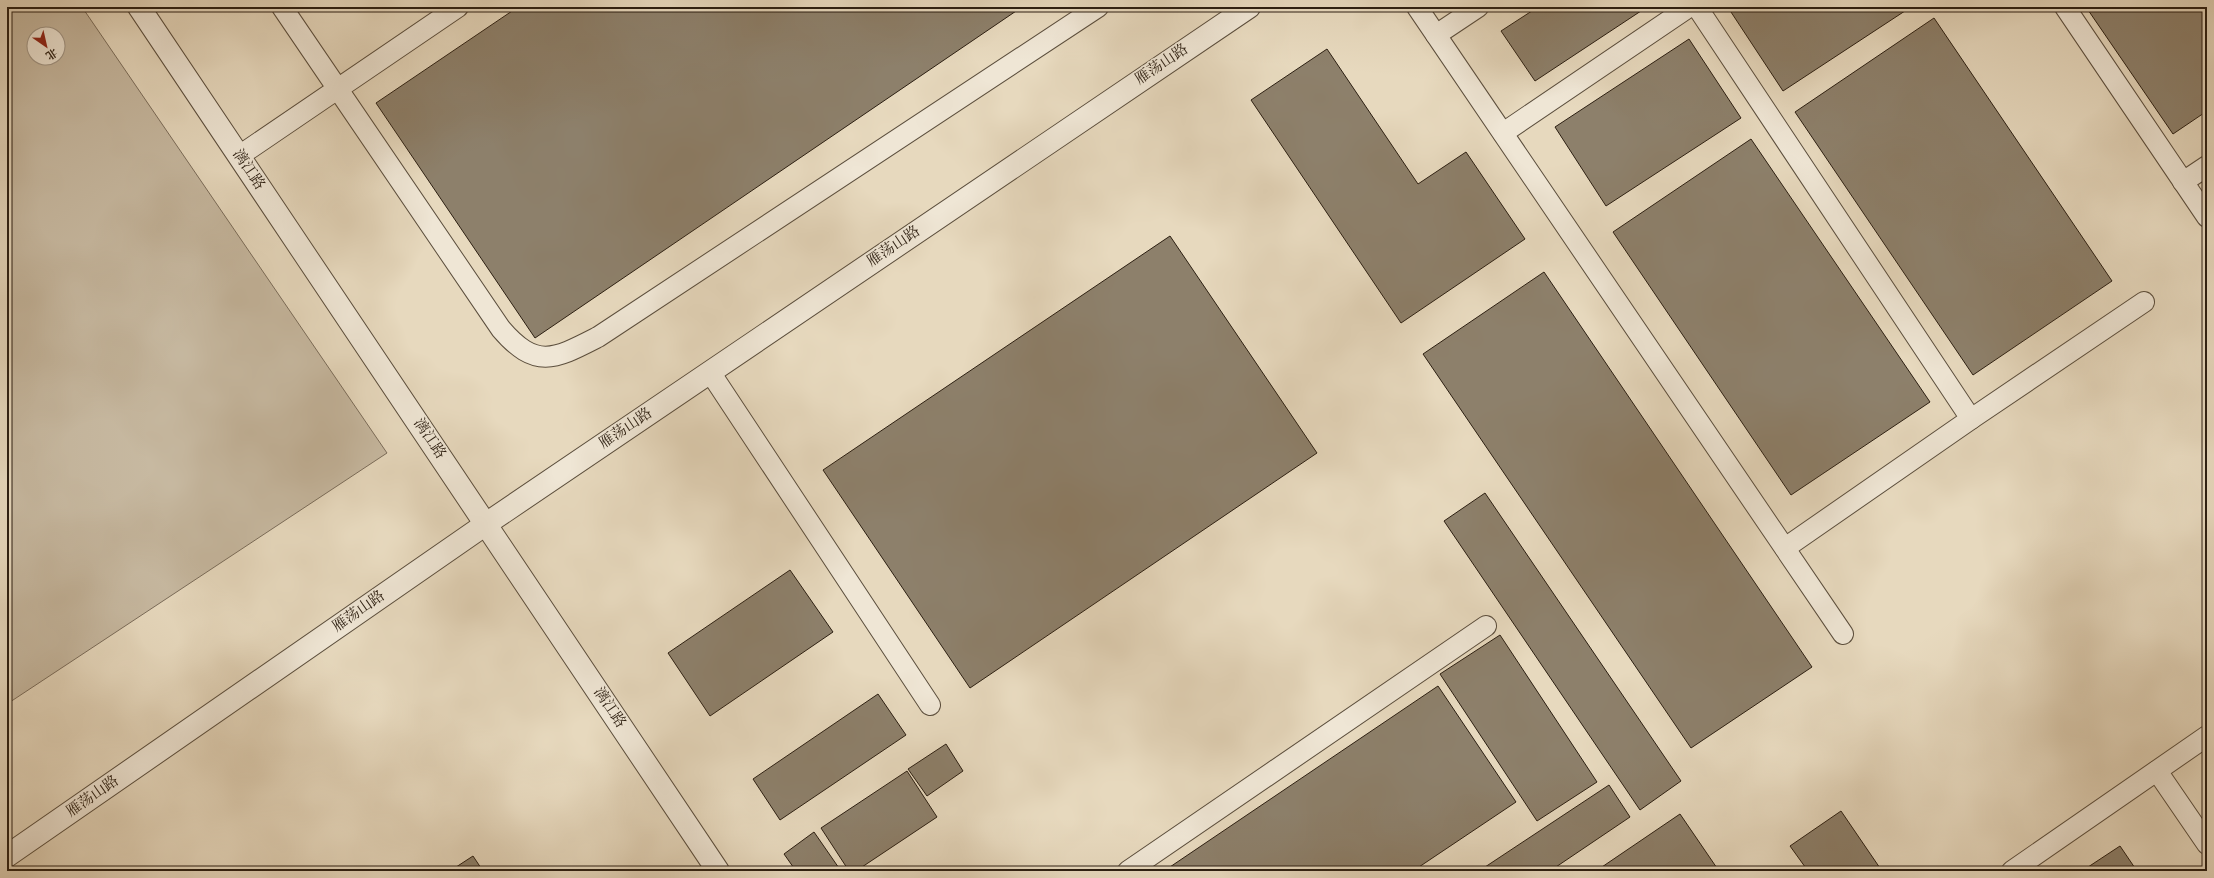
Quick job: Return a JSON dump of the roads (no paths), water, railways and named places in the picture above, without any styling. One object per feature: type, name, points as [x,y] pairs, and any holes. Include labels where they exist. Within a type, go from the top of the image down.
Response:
[{"type":"street","name":"漓江路","points":[[139,7],[718,871]]},
{"type":"street","name":"雁荡山路","points":[[7,856],[486,524],[1249,7]]},
{"type":"lane","points":[[282,7],[501,329],[515,346],[533,355],[554,357],[598,337],[1098,7]]},
{"type":"lane","points":[[239,156],[458,7]]},
{"type":"lane","points":[[1417,7],[1843,634]]},
{"type":"lane","points":[[1436,34],[1478,7]]},
{"type":"lane","points":[[1503,133],[1689,7]]},
{"type":"lane","points":[[1697,7],[1971,419]]},
{"type":"lane","points":[[2065,7],[2207,217]]},
{"type":"lane","points":[[2183,182],[2207,166]]},
{"type":"lane","points":[[1785,548],[1971,419],[2144,302]]},
{"type":"lane","points":[[710,372],[930,705]]},
{"type":"lane","points":[[1128,871],[1486,626]]},
{"type":"lane","points":[[2012,871],[2207,736]]},
{"type":"lane","points":[[2157,771],[2207,844]]}]
